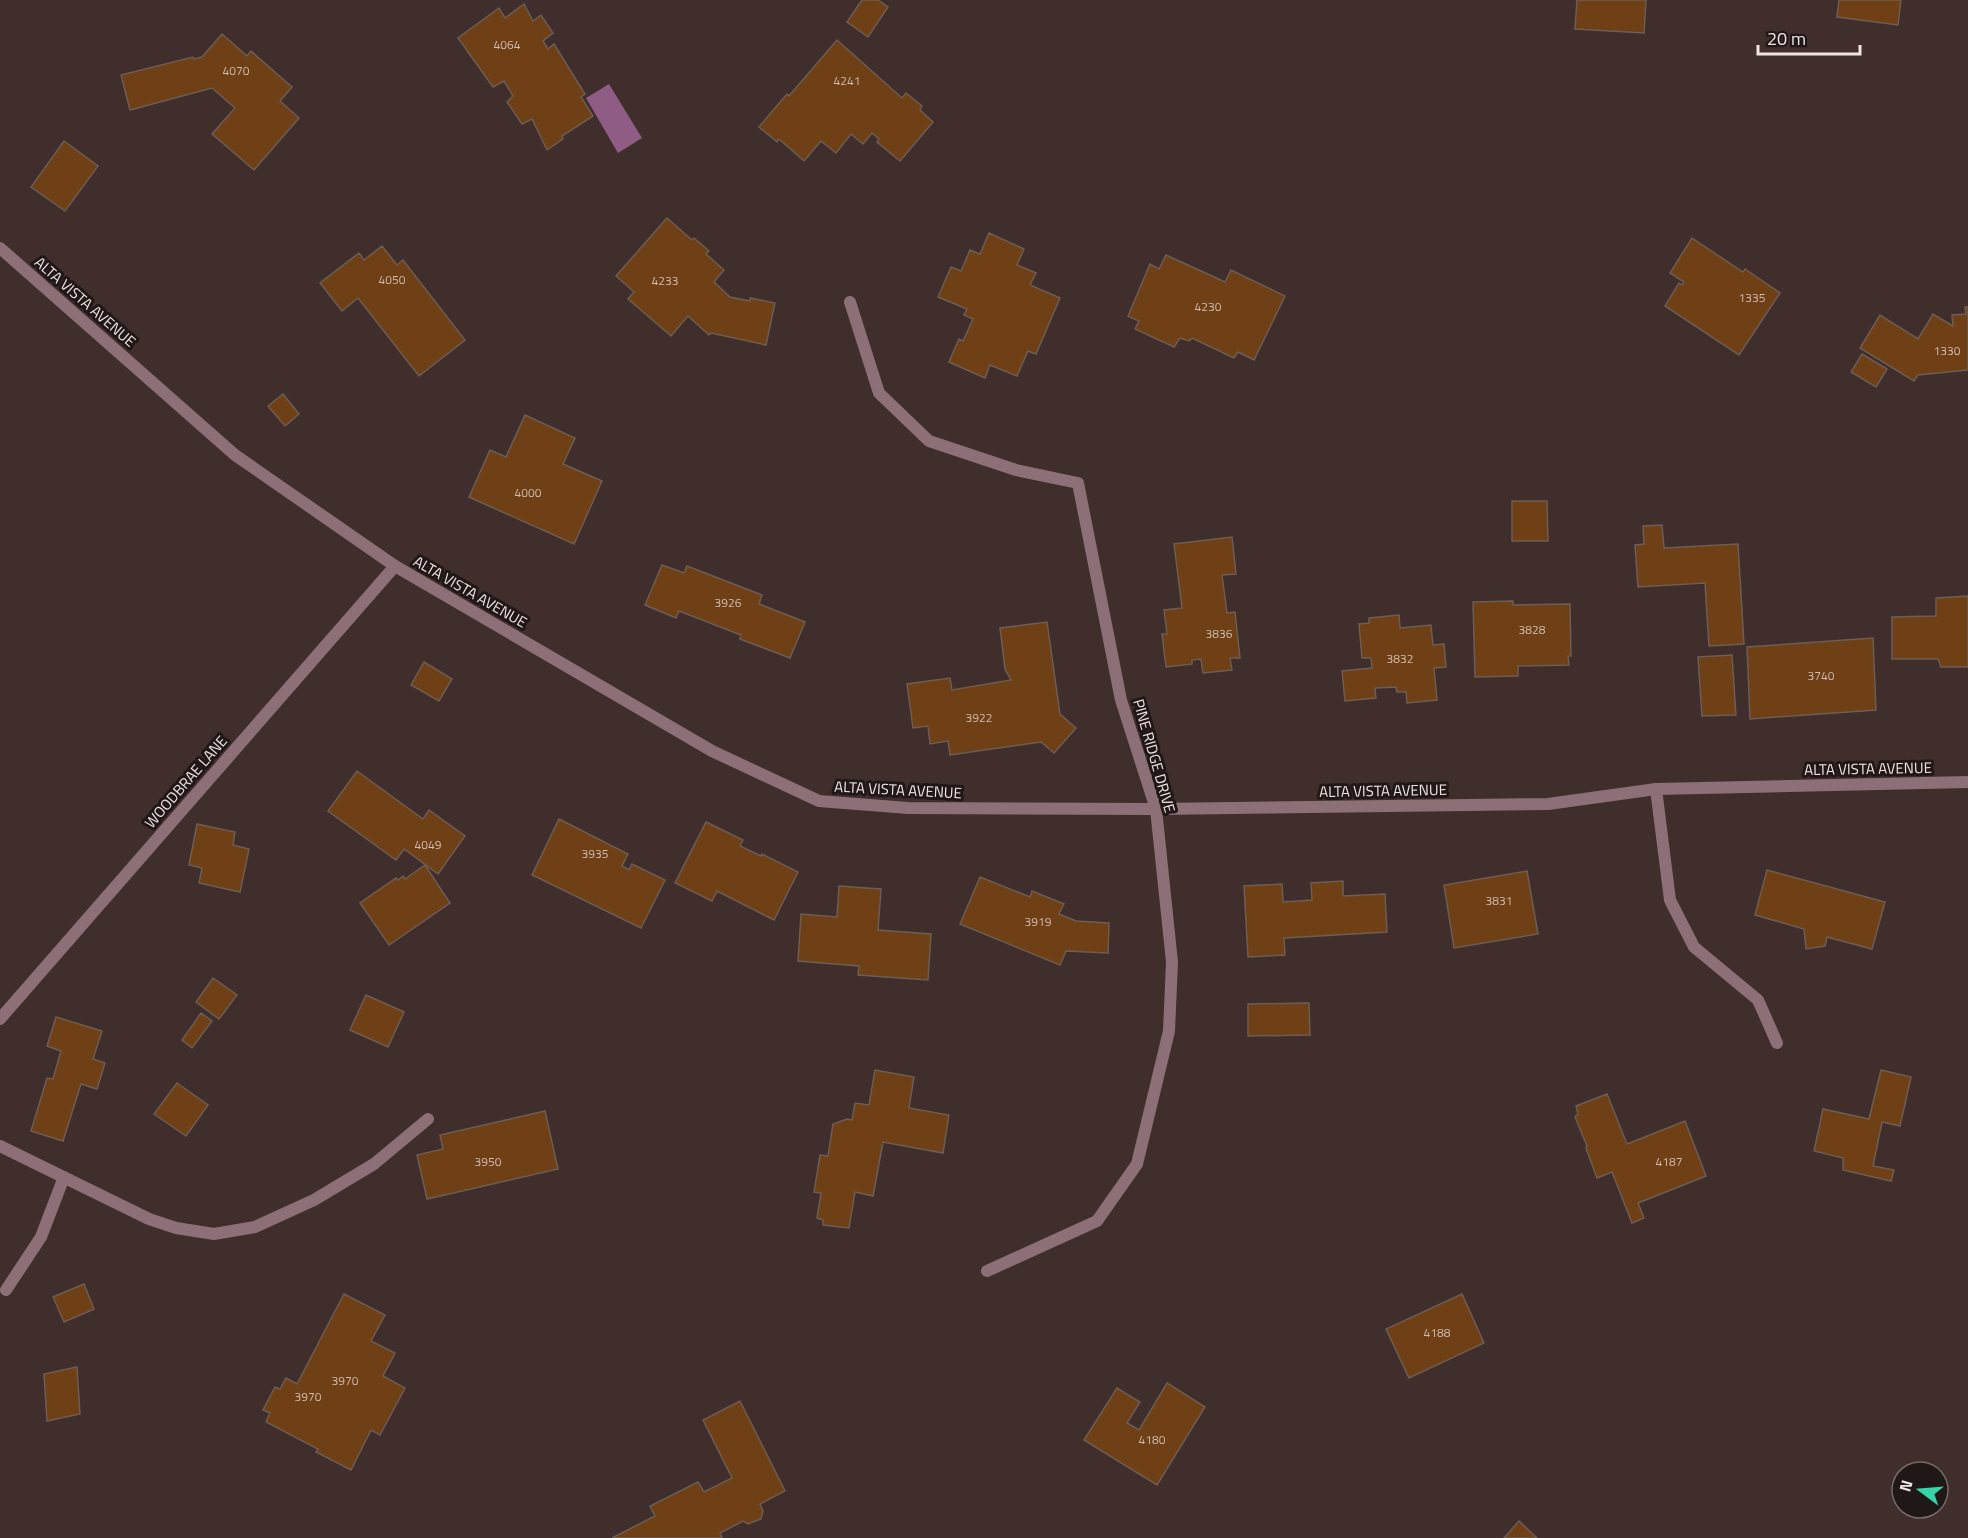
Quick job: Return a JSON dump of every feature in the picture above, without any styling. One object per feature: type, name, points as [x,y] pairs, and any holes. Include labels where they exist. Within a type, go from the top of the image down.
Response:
[{"type":"street","name":"ALTA VISTA AVENUE","points":[[0,248],[235,454],[395,566],[712,751],[819,801],[908,808],[1156,809],[1548,804],[1656,789],[1968,782]]},
{"type":"street","name":"PINE RIDGE DRIVE","points":[[850,302],[879,393],[929,441],[1016,470],[1078,483],[1121,700],[1156,809],[1172,963],[1169,1031],[1137,1164],[1097,1221],[987,1271]]},
{"type":"street","name":"WOODBRAE LANE","points":[[0,1018],[395,566]]},
{"type":"street","points":[[1656,789],[1670,900],[1694,947],[1758,1000],[1776,1043]]},
{"type":"street","points":[[0,1146],[149,1219],[176,1228],[214,1233],[255,1227],[314,1200],[374,1164],[428,1119]]},
{"type":"street","points":[[6,1290],[41,1237],[64,1177]]},
{"type":"shaded area","points":[[609,84],[642,138],[618,153],[586,98]]},
{"type":"building","points":[[862,0],[878,0],[888,7],[868,37],[847,22]]},
{"type":"building","points":[[1577,0],[1646,0],[1644,33],[1575,29]]},
{"type":"building","points":[[1839,0],[1901,0],[1898,25],[1837,17]]},
{"type":"building","points":[[524,4],[533,21],[541,15],[553,33],[543,41],[548,49],[554,44],[585,94],[581,97],[593,116],[562,136],[563,139],[547,150],[532,119],[522,124],[507,102],[513,96],[504,81],[493,87],[458,38],[499,8],[505,18]]},
{"type":"building","points":[[222,34],[247,56],[251,51],[292,87],[280,101],[299,118],[254,170],[212,134],[235,108],[212,88],[130,110],[121,75],[193,57],[194,59],[202,57]]},
{"type":"building","points":[[837,40],[902,98],[906,93],[922,106],[920,110],[933,122],[900,161],[877,142],[879,139],[872,133],[863,144],[851,134],[836,153],[821,141],[804,161],[779,139],[777,142],[759,127]]},
{"type":"building","points":[[64,141],[98,166],[65,211],[31,187]]},
{"type":"building","points":[[667,218],[692,240],[694,238],[709,251],[706,254],[724,270],[714,282],[730,297],[775,303],[766,345],[711,333],[709,335],[688,316],[671,336],[628,299],[634,292],[616,276]]},
{"type":"building","points":[[989,233],[1024,249],[1017,265],[1036,273],[1030,285],[1060,298],[1036,354],[1028,351],[1017,376],[990,365],[985,378],[949,362],[959,339],[963,341],[973,319],[964,315],[967,309],[938,297],[951,267],[961,271],[970,250],[980,254]]},
{"type":"building","points":[[1692,238],[1743,272],[1745,269],[1780,293],[1739,355],[1665,306],[1679,283],[1682,285],[1684,282],[1670,273]]},
{"type":"building","points":[[382,246],[397,265],[403,260],[465,340],[419,376],[358,298],[342,311],[320,283],[359,253],[364,260]]},
{"type":"building","points":[[1166,255],[1225,282],[1231,270],[1285,296],[1254,360],[1238,352],[1234,358],[1192,338],[1189,341],[1180,338],[1174,347],[1135,329],[1139,321],[1128,316],[1150,264],[1159,269]]},
{"type":"building","points":[[1965,307],[1968,307],[1968,370],[1918,375],[1914,381],[1860,348],[1880,315],[1918,339],[1933,314],[1953,326],[1952,315],[1966,314]]},
{"type":"building","points":[[1862,354],[1887,369],[1876,387],[1851,372]]},
{"type":"building","points":[[283,394],[299,414],[285,426],[268,406]]},
{"type":"building","points":[[525,415],[575,438],[563,464],[602,481],[574,544],[469,497],[490,450],[506,457]]},
{"type":"building","points":[[1512,501],[1547,501],[1548,541],[1512,541]]},
{"type":"building","points":[[1662,525],[1664,548],[1738,544],[1744,644],[1709,646],[1705,583],[1638,587],[1635,545],[1644,544],[1643,526]]},
{"type":"building","points":[[1232,537],[1236,574],[1222,575],[1227,613],[1235,612],[1240,658],[1230,658],[1232,670],[1203,673],[1201,659],[1192,660],[1192,664],[1166,667],[1162,634],[1167,634],[1164,610],[1182,608],[1174,544]]},
{"type":"building","points":[[662,565],[684,573],[687,566],[762,595],[759,604],[805,622],[790,658],[740,639],[741,635],[679,611],[676,618],[645,605]]},
{"type":"building","points":[[1968,596],[1968,667],[1941,667],[1938,659],[1892,659],[1892,617],[1936,616],[1936,598]]},
{"type":"building","points":[[1513,601],[1513,605],[1570,604],[1571,656],[1568,656],[1569,665],[1518,666],[1518,676],[1475,677],[1473,602]]},
{"type":"building","points":[[1399,615],[1400,628],[1431,625],[1433,645],[1444,644],[1446,667],[1434,668],[1437,700],[1407,703],[1406,692],[1397,692],[1396,687],[1375,688],[1376,698],[1345,701],[1342,671],[1372,668],[1371,658],[1362,658],[1359,624],[1369,623],[1369,618]]},
{"type":"building","points":[[1047,622],[1060,714],[1076,728],[1054,753],[1041,742],[950,755],[948,741],[930,744],[928,726],[913,728],[907,684],[950,678],[952,690],[1011,680],[1005,669],[1000,628]]},
{"type":"building","points":[[1873,638],[1876,710],[1750,719],[1747,647]]},
{"type":"building","points":[[1732,655],[1736,715],[1702,716],[1698,657]]},
{"type":"building","points":[[424,662],[452,679],[439,701],[411,685]]},
{"type":"building","points":[[357,771],[423,819],[429,810],[465,836],[438,874],[404,849],[396,860],[328,811]]},
{"type":"building","points":[[559,819],[628,854],[622,866],[629,870],[632,864],[665,880],[641,928],[532,875]]},
{"type":"building","points":[[706,822],[743,840],[740,846],[798,872],[774,920],[717,891],[712,901],[675,883]]},
{"type":"building","points":[[197,824],[235,832],[233,845],[249,849],[240,892],[199,883],[202,868],[189,865]]},
{"type":"building","points":[[425,865],[450,903],[389,945],[360,903],[396,878],[398,880],[403,876],[405,879]]},
{"type":"building","points":[[1767,870],[1885,902],[1872,949],[1827,937],[1825,946],[1806,949],[1804,929],[1755,915]]},
{"type":"building","points":[[1527,871],[1538,934],[1454,948],[1444,885]]},
{"type":"building","points":[[980,877],[1030,897],[1032,891],[1064,904],[1059,914],[1076,921],[1109,923],[1108,953],[1066,951],[1060,965],[960,924]]},
{"type":"building","points":[[1343,881],[1343,896],[1385,894],[1387,932],[1284,938],[1285,955],[1248,957],[1244,886],[1282,884],[1283,902],[1312,900],[1311,883]]},
{"type":"building","points":[[839,886],[881,889],[878,930],[931,934],[928,980],[858,975],[859,966],[798,961],[801,914],[837,917]]},
{"type":"building","points":[[213,978],[237,995],[219,1019],[196,1002]]},
{"type":"building","points":[[366,995],[404,1012],[388,1047],[350,1030]]},
{"type":"building","points":[[1309,1003],[1310,1035],[1248,1036],[1248,1004]]},
{"type":"building","points":[[201,1013],[212,1021],[192,1048],[182,1040]]},
{"type":"building","points":[[56,1017],[102,1031],[93,1059],[105,1063],[97,1089],[81,1084],[63,1141],[31,1131],[47,1078],[53,1079],[61,1051],[47,1046]]},
{"type":"building","points":[[875,1070],[914,1077],[909,1108],[949,1115],[943,1153],[883,1142],[873,1196],[855,1192],[849,1228],[823,1225],[823,1220],[817,1218],[821,1193],[814,1192],[820,1155],[828,1156],[833,1124],[847,1119],[852,1120],[855,1103],[869,1105]]},
{"type":"building","points":[[1881,1070],[1911,1077],[1900,1126],[1882,1122],[1873,1166],[1894,1170],[1891,1181],[1843,1170],[1843,1158],[1814,1151],[1823,1109],[1869,1119]]},
{"type":"building","points":[[177,1083],[208,1105],[186,1136],[154,1114]]},
{"type":"building","points":[[1607,1094],[1627,1144],[1685,1121],[1706,1176],[1638,1203],[1644,1218],[1632,1223],[1612,1172],[1597,1178],[1575,1117],[1578,1114],[1576,1106]]},
{"type":"building","points":[[545,1111],[558,1169],[427,1199],[417,1155],[443,1149],[440,1135]]},
{"type":"building","points":[[84,1284],[94,1309],[64,1322],[53,1297]]},
{"type":"building","points":[[344,1294],[385,1315],[371,1341],[395,1353],[383,1376],[405,1388],[380,1435],[371,1430],[351,1470],[316,1452],[318,1449],[266,1422],[270,1413],[263,1410],[275,1387],[280,1389],[286,1378],[297,1384]]},
{"type":"building","points":[[1462,1294],[1484,1343],[1409,1378],[1386,1329]]},
{"type":"building","points":[[77,1367],[80,1414],[47,1421],[44,1374]]},
{"type":"building","points":[[1167,1383],[1205,1407],[1157,1485],[1084,1440],[1117,1388],[1140,1402],[1127,1423],[1139,1430]]},
{"type":"building","points":[[740,1401],[785,1491],[760,1504],[763,1511],[761,1519],[748,1524],[743,1521],[720,1533],[722,1538],[612,1538],[655,1516],[650,1506],[698,1482],[704,1492],[732,1478],[703,1420]]},
{"type":"building","points":[[1519,1521],[1537,1538],[1504,1538]]}]
